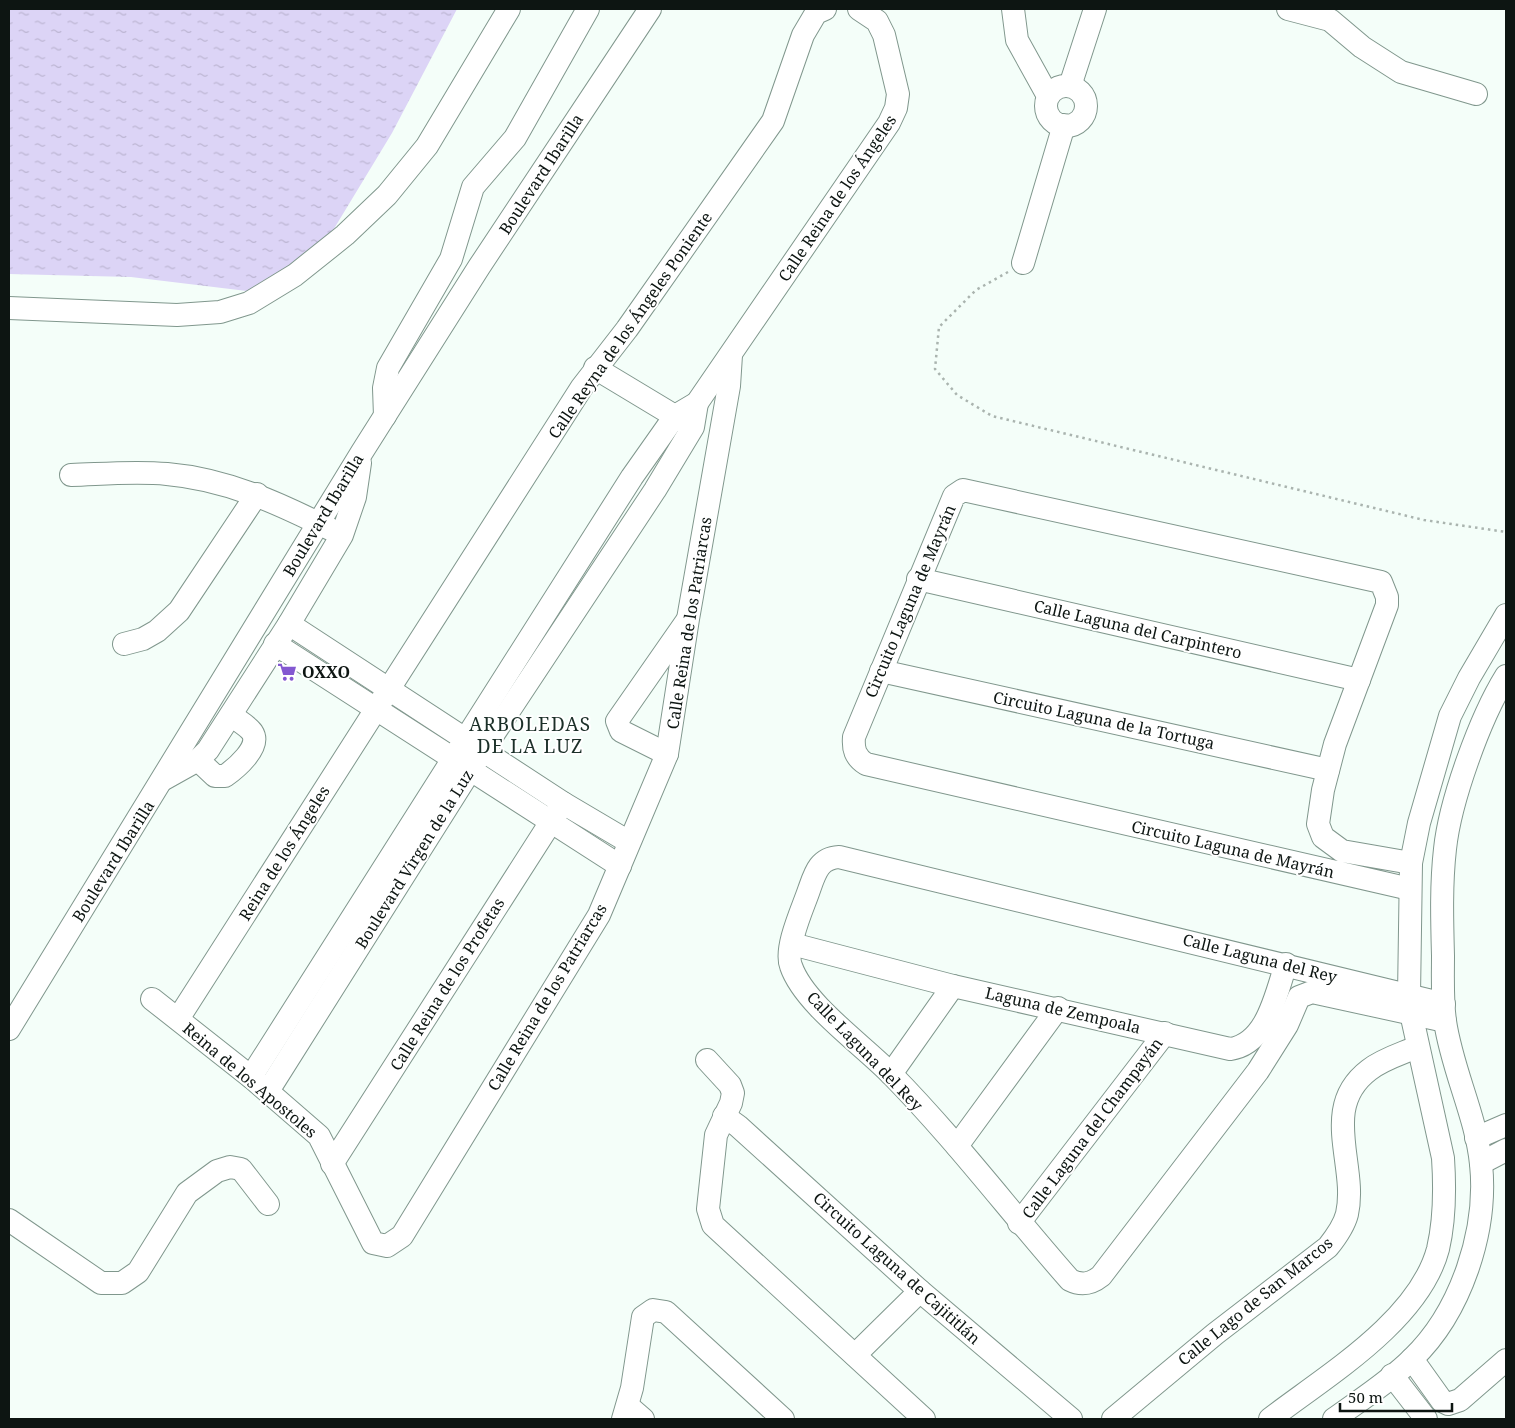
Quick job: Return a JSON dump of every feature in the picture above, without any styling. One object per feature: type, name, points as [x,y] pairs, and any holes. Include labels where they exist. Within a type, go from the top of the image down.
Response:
[{"type":"street","points":[[9,308],[177,315],[220,312],[249,303],[295,275],[345,234],[387,195],[427,146],[509,9]]},
{"type":"street","points":[[384,416],[384,388],[388,368],[451,259],[472,186],[515,138],[588,9]]},
{"type":"street","name":"Boulevard Ibarilla","points":[[9,1029],[384,416],[479,267],[650,9]]},
{"type":"street","name":"Calle Reyna de los Ángeles Poniente","points":[[388,687],[595,368],[627,329],[773,121],[803,36],[816,13],[825,9]]},
{"type":"street","name":"Calle Reina de los Ángeles","points":[[684,422],[889,123],[896,108],[898,94],[884,35],[877,21],[859,9]]},
{"type":"street","points":[[1013,9],[1017,40],[1048,96],[1046,108],[1048,115],[1057,124],[1064,125],[1077,122],[1085,111],[1084,98],[1080,92],[1070,86],[1057,88],[1048,96]]},
{"type":"street","points":[[1070,86],[1095,9]]},
{"type":"street","points":[[1288,9],[1330,20],[1362,47],[1401,72],[1476,94]]},
{"type":"street","points":[[1023,263],[1064,125]]},
{"type":"street","points":[[595,368],[684,422],[721,428],[729,386],[731,355]]},
{"type":"street","name":"Boulevard Virgen de la Luz","points":[[268,1091],[475,744],[649,498],[684,422]]},
{"type":"street","name":"Calle Reina de los Patriarcas","points":[[381,1246],[392,1244],[402,1236],[598,915],[667,754],[721,428]]},
{"type":"street","points":[[163,779],[198,760],[216,739],[289,624],[342,535],[355,497],[362,452]]},
{"type":"street","points":[[71,475],[139,472],[169,474],[228,485],[257,494],[342,535]]},
{"type":"street","name":"Circuito Laguna de Mayrán","points":[[1410,889],[866,764],[855,751],[854,737],[954,496],[963,490],[1372,578],[1381,582],[1387,597],[1387,605],[1344,716],[1328,770],[1318,821],[1323,837],[1342,851],[1411,863]]},
{"type":"street","points":[[124,644],[143,639],[157,631],[179,611],[257,494]]},
{"type":"street","name":"Calle Laguna del Carpintero","points":[[918,579],[1359,680]]},
{"type":"street","points":[[1270,1419],[1371,1341],[1397,1318],[1420,1286],[1437,1251],[1442,1227],[1443,1158],[1417,1048],[1410,1004],[1411,863],[1427,793],[1450,716],[1469,678],[1506,615]]},
{"type":"street","points":[[667,754],[621,731],[617,722],[688,619]]},
{"type":"street","points":[[289,624],[475,744],[620,866]]},
{"type":"street","points":[[275,644],[463,764],[557,812],[629,842]]},
{"type":"street","name":"Circuito Laguna de la Tortuga","points":[[881,671],[1328,770]]},
{"type":"street","points":[[1334,1419],[1412,1359],[1446,1312],[1470,1259],[1480,1213],[1481,1163],[1444,1012],[1442,892],[1445,848],[1456,800],[1480,728],[1506,676]]},
{"type":"street","name":"Reina de los Ángeles","points":[[178,1019],[388,687]]},
{"type":"street","points":[[198,760],[215,776],[225,776],[250,752],[254,741],[253,733],[231,715]]},
{"type":"street","name":"Boulevard Virgen de la Luz","points":[[251,1077],[463,764]]},
{"type":"street","points":[[1427,793],[1456,800]]},
{"type":"street","name":"Calle Reina de los Profetas","points":[[332,1164],[557,812]]},
{"type":"street","name":"Calle Laguna del Rey","points":[[1410,1004],[1312,992],[1299,997],[1286,1025],[1258,1071],[1101,1276],[1094,1282],[1077,1283],[1070,1280],[1019,1223],[957,1146],[892,1074],[814,1001],[790,965],[792,944],[816,869],[825,860],[839,857],[1286,964],[1410,1004],[1444,1012]]},
{"type":"street","name":"Laguna de Zempoala","points":[[792,944],[953,986],[1165,1032],[1230,1049],[1246,1044],[1260,1030],[1275,999],[1286,964]]},
{"type":"street","points":[[892,1074],[953,986]]},
{"type":"street","name":"Reina de los Apostoles","points":[[152,999],[251,1077],[319,1136],[373,1243],[381,1246]]},
{"type":"street","points":[[957,1146],[1058,1008]]},
{"type":"street","name":"Calle Laguna del Champayán","points":[[1019,1223],[1165,1032]]},
{"type":"street","name":"Calle Lago de San Marcos","points":[[1113,1419],[1215,1334],[1328,1247],[1340,1231],[1346,1215],[1349,1196],[1342,1118],[1350,1092],[1359,1078],[1370,1069],[1390,1058],[1417,1048]]},
{"type":"street","points":[[707,1060],[730,1085],[734,1093],[731,1104],[716,1135],[708,1210],[713,1225],[924,1419]]},
{"type":"street","name":"Circuito Laguna de Cajititlán","points":[[724,1116],[738,1126],[920,1291],[1071,1419]]},
{"type":"street","points":[[1476,1138],[1506,1125]]},
{"type":"street","points":[[1481,1163],[1506,1150]]},
{"type":"street","points":[[9,1220],[101,1283],[122,1283],[138,1272],[187,1193],[217,1171],[230,1167],[241,1169],[268,1204]]},
{"type":"street","points":[[855,1355],[920,1291]]},
{"type":"street","points":[[631,1415],[643,1317],[647,1312],[660,1310],[666,1312],[783,1419]]},
{"type":"street","points":[[1412,1359],[1442,1401],[1454,1404],[1504,1367]]},
{"type":"street","points":[[1392,1375],[1426,1419]]},
{"type":"path","points":[[1023,263],[976,290],[939,327],[935,369],[956,395],[992,416],[1424,520],[1506,532]]},
{"type":"water","points":[[9,9],[457,9],[392,133],[332,232],[255,292],[131,277],[9,274]]},
{"type":"place","name":"OXXO","points":[[287,672]]},
{"type":"district","name":"ARBOLEDAS DE LA LUZ","points":[[530,735]]}]
